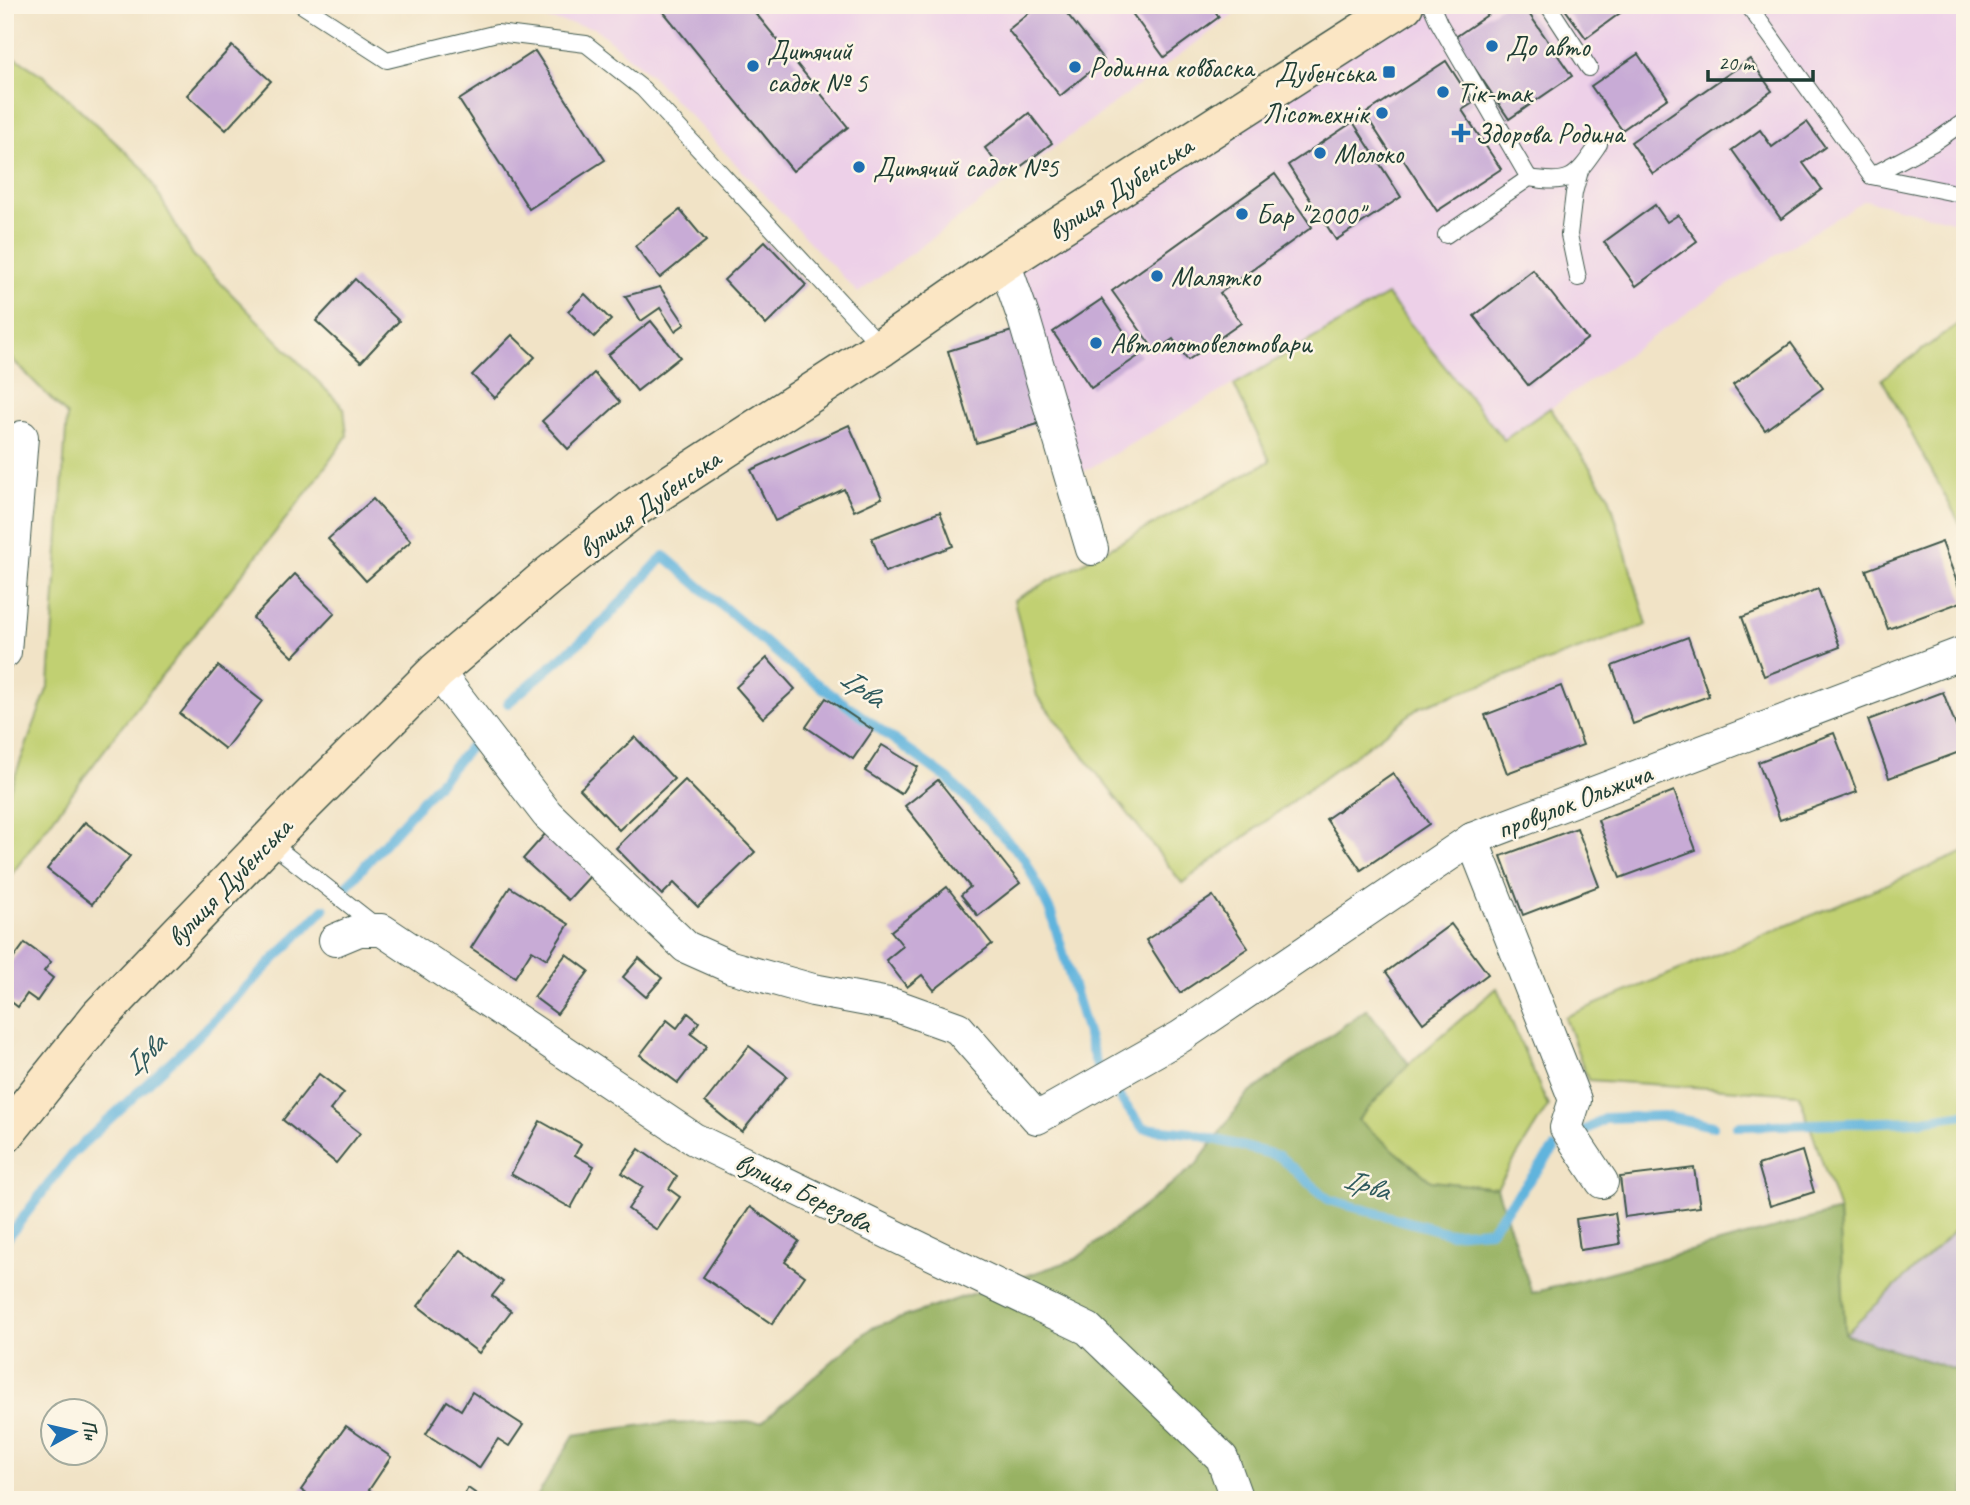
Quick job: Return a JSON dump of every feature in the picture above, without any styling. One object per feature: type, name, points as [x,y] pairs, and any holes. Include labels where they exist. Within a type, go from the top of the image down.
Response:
[{"type":"main road","name":"вулиця Дубенська","points":[[5,1134],[99,1017],[268,841],[438,671],[547,577],[634,508],[882,347],[1004,262],[1406,7]]},
{"type":"street","points":[[1004,262],[1024,319],[1092,549]]},
{"type":"street","points":[[5,652],[22,437]]},
{"type":"street","name":"провулок Ольжича","points":[[1602,1182],[1566,1128],[1575,1100],[1472,839],[1965,652]]},
{"type":"street","points":[[438,671],[547,814],[686,947],[732,967],[813,990],[894,1005],[958,1028],[1037,1118],[1180,1037],[1472,839]]},
{"type":"street","points":[[335,940],[359,930],[382,930]]},
{"type":"street","name":"вулиця Березова","points":[[382,930],[694,1139],[1088,1329],[1222,1458],[1237,1500]]},
{"type":"lane","points":[[302,5],[387,60],[497,33],[586,44],[643,89],[882,347]]},
{"type":"lane","points":[[1548,5],[1589,68]]},
{"type":"lane","points":[[1748,5],[1871,176],[1965,195]]},
{"type":"lane","points":[[1406,7],[1439,23],[1529,178]]},
{"type":"lane","points":[[1871,176],[1933,143],[1965,121]]},
{"type":"lane","points":[[1578,278],[1569,235],[1574,193],[1580,171],[1599,144]]},
{"type":"lane","points":[[1446,235],[1529,178],[1554,182],[1565,180],[1580,171]]},
{"type":"lane","points":[[268,841],[382,930]]},
{"type":"shaded area","name":"Дитячий садок №5","points":[[512,5],[1247,5],[858,293],[652,76],[595,28],[523,15]]},
{"type":"shaded area","points":[[1404,5],[1965,5],[1965,231],[1957,222],[1865,200],[1714,294],[1504,441],[1386,295],[1071,479],[1004,262]]},
{"type":"shaded area","points":[[1965,1221],[1965,1373],[1845,1334]]},
{"type":"green space","points":[[5,51],[45,77],[144,169],[193,255],[344,408],[347,436],[314,483],[120,729],[5,883],[5,803],[49,684],[67,415],[5,352]]},
{"type":"green space","points":[[1387,295],[1504,440],[1550,408],[1609,496],[1647,625],[1420,707],[1182,883],[1037,696],[1014,600],[1270,461],[1234,385]]},
{"type":"green space","points":[[1965,319],[1965,533],[1882,379]]},
{"type":"green space","points":[[1965,852],[1965,1221],[1845,1334],[1839,1211],[1799,1094],[1588,1080],[1565,1017]]},
{"type":"green space","points":[[1497,988],[1548,1106],[1497,1188],[1431,1181],[1357,1120],[1409,1064]]},
{"type":"green space","points":[[1367,1009],[1409,1064],[1358,1120],[1431,1181],[1497,1188],[1532,1293],[1839,1211],[1845,1334],[1965,1373],[1965,1500],[535,1500],[574,1435],[651,1424],[762,1422],[871,1328],[1076,1259],[1196,1165],[1247,1095]]},
{"type":"building","name":"Дитячий садок № 5","points":[[658,5],[749,5],[848,127],[793,171]]},
{"type":"building","points":[[1039,5],[1060,5],[1104,60],[1060,96],[1008,30]]},
{"type":"building","points":[[1126,5],[1211,5],[1219,17],[1164,57]]},
{"type":"building","points":[[1502,5],[1523,5],[1572,76],[1509,119],[1454,38]]},
{"type":"building","points":[[1562,5],[1631,5],[1586,38]]},
{"type":"building","points":[[232,46],[271,81],[226,130],[187,95]]},
{"type":"building","points":[[535,51],[605,160],[529,209],[459,100]]},
{"type":"building","points":[[1638,54],[1668,98],[1622,130],[1591,86]]},
{"type":"building","points":[[1750,59],[1772,91],[1653,174],[1631,142]]},
{"type":"building","points":[[1446,61],[1473,103],[1462,110],[1501,169],[1437,211],[1399,153],[1393,157],[1365,114]]},
{"type":"building","points":[[1029,113],[1052,143],[1007,177],[985,148]]},
{"type":"building","points":[[1353,122],[1401,197],[1336,240],[1288,165]]},
{"type":"building","points":[[1807,122],[1825,147],[1803,163],[1822,189],[1781,219],[1732,150],[1760,130],[1772,147]]},
{"type":"building","points":[[1275,174],[1312,227],[1220,293],[1241,323],[1188,360],[1173,339],[1155,351],[1112,291]]},
{"type":"building","points":[[1655,205],[1667,222],[1678,215],[1697,241],[1636,286],[1604,242]]},
{"type":"building","points":[[680,210],[706,241],[660,278],[635,246]]},
{"type":"building","points":[[765,241],[806,285],[766,325],[724,280]]},
{"type":"building","points":[[1533,270],[1587,339],[1528,385],[1474,316]]},
{"type":"building","points":[[355,279],[399,321],[361,362],[316,321]]},
{"type":"building","points":[[660,287],[685,324],[675,331],[660,308],[641,321],[625,296]]},
{"type":"building","points":[[585,294],[611,320],[594,337],[568,311]]},
{"type":"building","name":"Автомотовелотовари","points":[[1102,299],[1140,355],[1091,388],[1053,332]]},
{"type":"building","points":[[651,321],[680,357],[637,391],[608,355]]},
{"type":"building","points":[[1012,331],[1041,423],[976,443],[948,351]]},
{"type":"building","points":[[512,335],[535,357],[495,398],[472,375]]},
{"type":"building","points":[[1791,343],[1823,388],[1765,430],[1733,385]]},
{"type":"building","points":[[594,373],[620,402],[568,449],[542,421]]},
{"type":"building","points":[[849,425],[882,498],[854,511],[844,489],[775,521],[751,470]]},
{"type":"building","points":[[373,499],[411,541],[366,581],[328,539]]},
{"type":"building","points":[[940,512],[953,546],[885,572],[872,538]]},
{"type":"building","points":[[1942,542],[1964,601],[1888,629],[1866,570]]},
{"type":"building","points":[[295,574],[335,613],[293,657],[253,618]]},
{"type":"building","points":[[1818,589],[1840,647],[1764,676],[1742,617]]},
{"type":"building","points":[[1688,637],[1709,696],[1633,724],[1612,666]]},
{"type":"building","points":[[767,658],[795,689],[763,718],[736,687]]},
{"type":"building","points":[[218,666],[262,701],[225,749],[180,714]]},
{"type":"building","points":[[1561,686],[1583,745],[1507,773],[1485,715]]},
{"type":"building","points":[[1943,692],[1965,750],[1889,778],[1868,720]]},
{"type":"building","points":[[826,698],[873,730],[853,759],[806,727]]},
{"type":"building","points":[[1834,733],[1857,792],[1780,820],[1758,762]]},
{"type":"building","points":[[635,737],[674,779],[619,830],[580,789]]},
{"type":"building","points":[[882,745],[918,767],[901,794],[865,771]]},
{"type":"building","points":[[1393,773],[1429,824],[1361,870],[1326,819]]},
{"type":"building","points":[[685,780],[755,852],[698,907],[674,883],[662,895],[616,848]]},
{"type":"building","points":[[938,780],[1020,883],[978,916],[961,895],[970,887],[905,806]]},
{"type":"building","points":[[1674,791],[1696,850],[1620,878],[1598,820]]},
{"type":"building","points":[[85,822],[130,856],[92,904],[47,869]]},
{"type":"building","points":[[1577,828],[1599,886],[1523,915],[1501,856]]},
{"type":"building","points":[[546,833],[592,874],[568,900],[523,859]]},
{"type":"building","points":[[510,887],[569,924],[547,959],[532,950],[515,977],[471,948]]},
{"type":"building","points":[[947,887],[992,944],[934,990],[922,975],[907,987],[886,960],[903,946],[891,931]]},
{"type":"building","points":[[1213,896],[1248,948],[1180,993],[1146,940]]},
{"type":"building","points":[[1451,924],[1488,974],[1423,1023],[1386,972]]},
{"type":"building","points":[[25,943],[51,962],[44,971],[53,978],[37,1001],[27,994],[18,1007],[5,997],[5,970]]},
{"type":"building","points":[[566,954],[589,971],[557,1014],[534,997]]},
{"type":"building","points":[[639,958],[662,978],[646,997],[623,977]]},
{"type":"building","points":[[688,1013],[699,1022],[691,1034],[707,1046],[678,1083],[640,1055],[667,1020],[677,1028]]},
{"type":"building","points":[[749,1046],[787,1076],[742,1132],[705,1102]]},
{"type":"building","points":[[319,1074],[344,1093],[330,1110],[360,1133],[336,1163],[283,1120]]},
{"type":"building","points":[[540,1121],[581,1144],[575,1155],[594,1166],[571,1208],[511,1174]]},
{"type":"building","points":[[639,1149],[677,1176],[669,1189],[680,1197],[657,1230],[628,1209],[643,1187],[622,1173]]},
{"type":"building","points":[[1802,1151],[1814,1192],[1770,1206],[1758,1165]]},
{"type":"building","points":[[1694,1168],[1700,1207],[1625,1217],[1620,1177]]},
{"type":"building","points":[[750,1207],[799,1241],[785,1262],[805,1276],[772,1324],[703,1277]]},
{"type":"building","points":[[1615,1213],[1620,1244],[1580,1250],[1576,1219]]},
{"type":"building","points":[[461,1250],[503,1282],[492,1296],[511,1311],[479,1353],[418,1306]]},
{"type":"building","points":[[472,1392],[523,1425],[509,1446],[498,1439],[479,1468],[426,1434],[447,1401],[461,1410]]},
{"type":"building","points":[[346,1426],[391,1457],[369,1490],[383,1500],[316,1500],[301,1490]]},
{"type":"building","points":[[468,1488],[485,1500],[461,1500]]},
{"type":"waterway","name":"Ірва","points":[[508,703],[601,624],[664,556],[790,664],[948,779],[1024,858],[1051,913],[1097,1066]]},
{"type":"waterway","name":"Ірва","points":[[343,890],[471,746]]},
{"type":"waterway","name":"Ірва","points":[[5,1241],[72,1154],[193,1041],[324,909]]},
{"type":"waterway","name":"Ірва","points":[[1117,1094],[1143,1128],[1191,1133],[1279,1156],[1329,1200],[1449,1233],[1490,1230],[1554,1149]]},
{"type":"waterway","name":"Ірва","points":[[1738,1126],[1917,1121],[1965,1114]]},
{"type":"waterway","name":"Ірва","points":[[1586,1130],[1606,1118],[1663,1116],[1713,1126]]},
{"type":"place","name":"До авто","points":[[1492,46]]},
{"type":"place","name":"Дитячий садок № 5","points":[[753,66]]},
{"type":"place","name":"Родинна ковбаска","points":[[1075,67]]},
{"type":"place","name":"Дубенська","points":[[1389,72]]},
{"type":"place","name":"Тік-так","points":[[1443,92]]},
{"type":"place","name":"Лісотехнік","points":[[1382,113]]},
{"type":"place","name":"Здорова Родина","points":[[1461,133]]},
{"type":"place","name":"Молоко","points":[[1320,153]]},
{"type":"place","name":"Дитячий садок №5","points":[[859,167]]},
{"type":"place","name":"Бар \"2000\"","points":[[1242,214]]},
{"type":"place","name":"Малятко","points":[[1157,276]]},
{"type":"place","name":"Автомотовелотовари","points":[[1096,343]]}]
